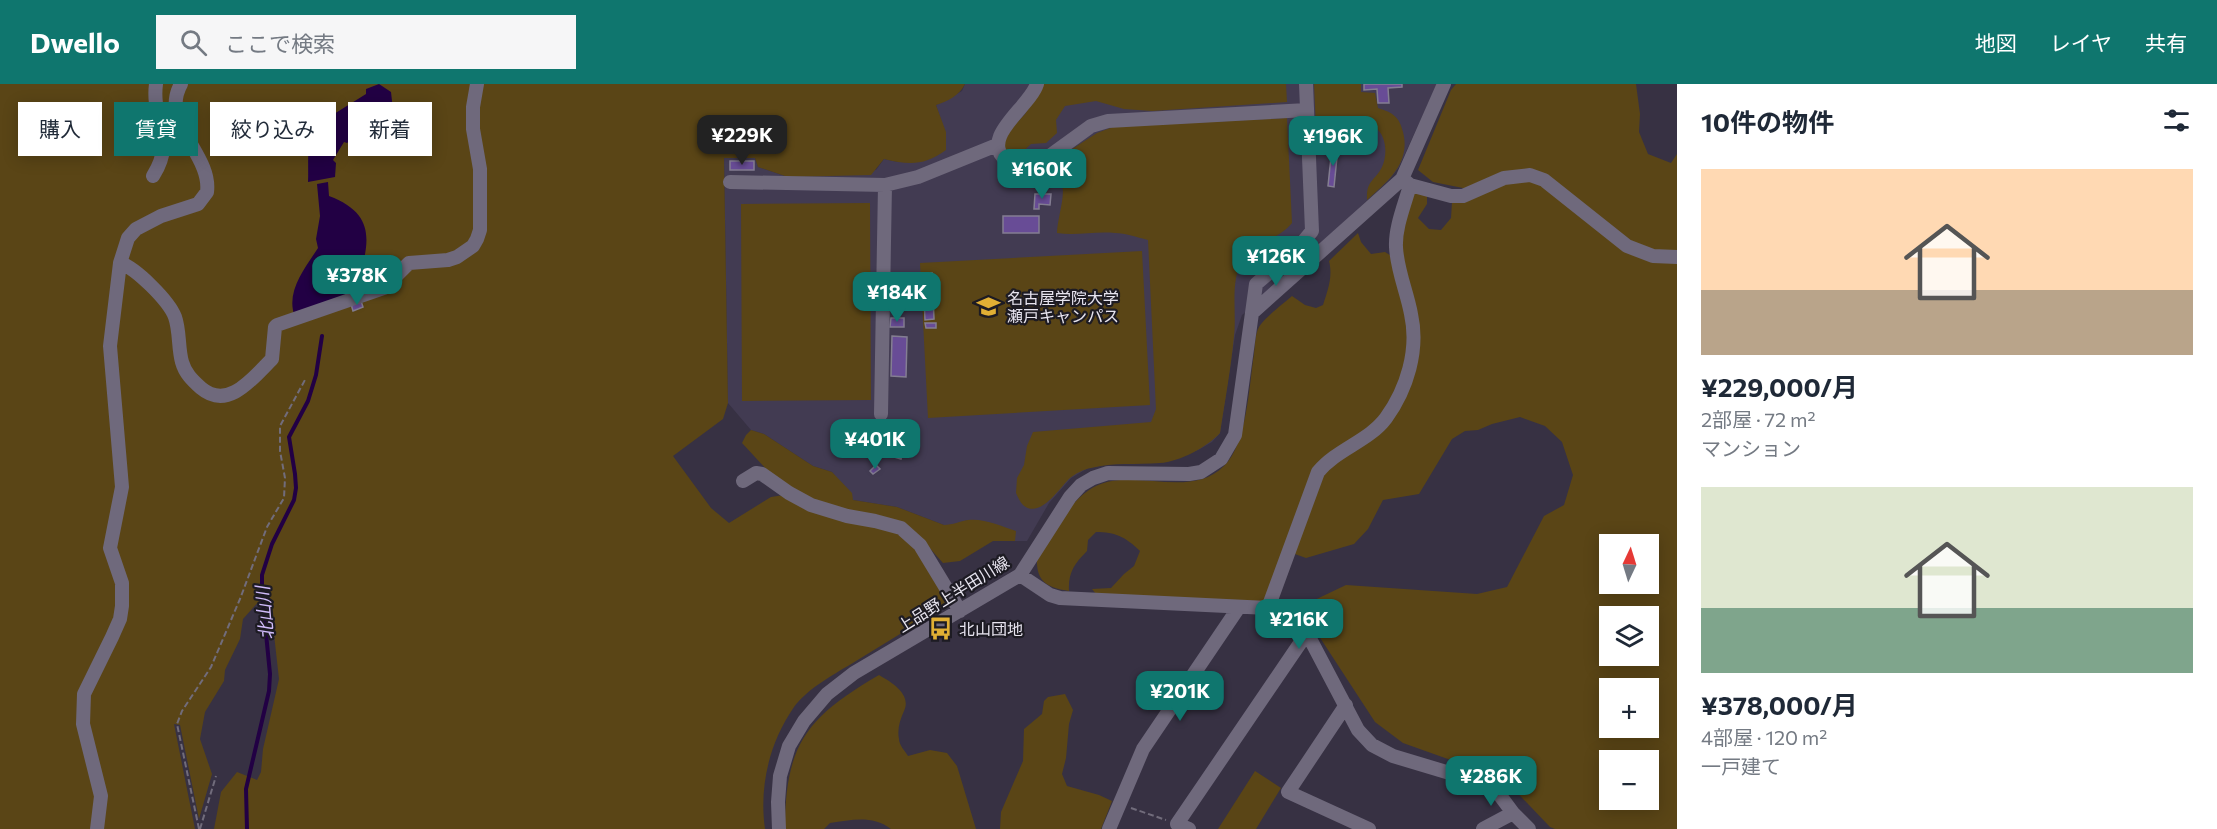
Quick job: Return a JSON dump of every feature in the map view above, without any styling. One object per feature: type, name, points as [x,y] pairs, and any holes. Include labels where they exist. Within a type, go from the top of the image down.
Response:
[{"type":"street","points":[[153,176],[164,153],[164,132],[154,95],[156,84]]},
{"type":"street","points":[[97,829],[101,796],[85,733],[82,704],[84,694],[120,619],[122,606],[122,584],[110,548],[122,488],[110,346],[120,263],[128,238],[136,229],[161,216],[198,204],[207,192],[204,170],[181,126],[177,113],[176,100],[181,84]]},
{"type":"street","points":[[120,263],[131,267],[172,310],[177,323],[179,351],[189,377],[207,393],[216,396],[227,396],[237,392],[272,359],[277,325],[384,288],[409,263],[448,260],[458,257],[473,246],[480,230],[480,169],[473,129],[473,107],[477,84]]},
{"type":"street","points":[[1037,84],[1029,100],[1002,130],[997,145],[1000,154],[1008,162],[1024,169],[1033,168],[1091,126],[1108,121],[1307,110]]},
{"type":"street","points":[[1306,84],[1312,231],[1298,248],[1310,261]]},
{"type":"street","points":[[1268,608],[1318,472],[1328,460],[1366,436],[1384,421],[1401,393],[1408,374],[1413,356],[1412,317],[1396,244],[1406,182],[1444,84]]},
{"type":"street","points":[[730,182],[885,186],[918,177],[997,145]]},
{"type":"street","points":[[1406,182],[1451,196],[1463,196],[1504,178],[1530,175],[1544,180],[1628,246],[1653,256],[1677,257]]},
{"type":"street","points":[[1252,313],[1310,261],[1406,182]]},
{"type":"street","points":[[880,414],[885,186]]},
{"type":"street","name":"上品野上半田川線","points":[[779,829],[780,776],[789,746],[804,721],[827,694],[854,673],[1020,575],[1080,485],[1108,473],[1189,474],[1201,472],[1221,459],[1234,435],[1256,284],[1298,248]]},
{"type":"street","points":[[743,481],[756,473],[762,474],[811,505],[901,528],[920,545],[960,611]]},
{"type":"street","points":[[1020,575],[1050,595],[1060,598],[1268,608],[1282,611],[1294,617],[1307,633],[1358,730],[1372,745],[1393,756],[1493,786],[1513,813],[1529,829]]},
{"type":"street","points":[[1110,829],[1143,749],[1239,607]]},
{"type":"street","points":[[1183,826],[1307,633]]},
{"type":"street","points":[[1346,705],[1288,792],[1369,829]]},
{"type":"street","points":[[1483,829],[1513,813]]},
{"type":"path","points":[[200,829],[177,724],[182,711],[211,667],[267,527],[284,498],[285,478],[280,451],[280,426],[306,378]]},
{"type":"path","points":[[200,829],[216,776]]},
{"type":"path","points":[[1120,805],[1183,826]]},
{"type":"shaded area","points":[[0,84],[965,84],[953,98],[936,105],[946,132],[946,150],[931,159],[909,163],[884,159],[871,175],[788,177],[758,167],[755,158],[724,158],[728,403],[723,419],[673,456],[711,508],[729,523],[771,497],[784,495],[896,532],[915,547],[949,603],[823,681],[794,707],[778,735],[768,766],[763,797],[765,829],[214,829],[221,792],[237,772],[257,780],[261,772],[263,749],[279,679],[269,590],[243,619],[240,639],[225,670],[224,681],[205,712],[200,739],[212,774],[199,819],[180,725],[174,724],[195,829],[0,829]]},
{"type":"shaded area","points":[[379,84],[391,92],[392,102],[353,102],[366,94],[366,89]]},
{"type":"shaded area","name":"名古屋学院大学 瀬戸キャンパス","points":[[965,84],[1437,84],[1399,167],[1389,180],[1242,315],[1235,335],[1220,433],[1212,442],[1167,462],[1110,464],[1088,468],[1071,478],[1049,503],[1027,541],[1015,541],[1015,531],[968,520],[944,525],[897,507],[853,500],[832,472],[813,466],[764,434],[751,430],[728,403],[724,158],[755,158],[758,167],[788,177],[876,170],[884,159],[898,162],[945,132],[936,105],[962,91]]},
{"type":"shaded area","points":[[1043,84],[1286,84],[1287,102],[1152,111],[1124,109],[1096,101],[1065,106],[1056,120],[1057,133],[1046,143],[1031,144],[1017,157],[1007,153],[1003,143],[1008,132],[1025,114]]},
{"type":"shaded area","points":[[1314,84],[1361,84],[1361,92],[1375,93],[1378,108],[1391,114],[1400,122],[1405,143],[1401,162],[1390,178],[1367,200],[1369,184],[1384,162],[1385,146],[1382,136],[1376,128],[1360,120],[1344,123],[1331,134],[1316,128]]},
{"type":"shaded area","points":[[1456,84],[1636,84],[1640,114],[1639,132],[1648,154],[1671,163],[1677,154],[1677,252],[1663,253],[1629,242],[1545,176],[1468,189],[1433,182],[1418,170],[1451,90]]},
{"type":"shaded area","points":[[348,105],[348,142],[344,142],[336,155],[336,113]]},
{"type":"shaded area","points":[[1287,118],[1292,223],[1287,229],[1248,253],[1239,266],[1235,286],[1233,348],[1220,433],[1200,448],[1176,460],[1085,469],[1070,478],[1043,505],[1029,509],[1023,505],[1016,493],[1017,478],[1024,465],[1027,446],[1033,432],[1151,422],[1156,409],[1148,240],[1119,233],[1057,233],[1066,153],[1097,133],[1113,127]]},
{"type":"shaded area","points":[[308,156],[335,156],[333,160],[336,163],[335,177],[308,182]]},
{"type":"shaded area","points":[[1525,179],[1541,183],[1625,249],[1677,261],[1677,829],[1555,829],[1550,827],[1504,779],[1403,743],[1375,722],[1302,606],[1346,585],[1477,594],[1507,587],[1544,516],[1564,505],[1573,475],[1562,442],[1545,426],[1520,417],[1478,430],[1465,431],[1452,439],[1419,494],[1383,500],[1368,529],[1354,544],[1306,558],[1292,553],[1320,475],[1374,435],[1412,375],[1400,248],[1412,193],[1427,196],[1427,204],[1418,218],[1429,229],[1441,230],[1451,218],[1452,202],[1510,180]]},
{"type":"shaded area","points":[[328,182],[329,196],[346,204],[358,214],[364,225],[366,250],[363,264],[355,296],[295,317],[294,289],[318,248],[316,239],[320,216],[317,184]]},
{"type":"shaded area","points":[[870,203],[871,400],[742,401],[741,204]]},
{"type":"shaded area","points":[[1358,233],[1361,242],[1371,254],[1385,252],[1393,257],[1409,335],[1404,373],[1378,421],[1327,457],[1264,604],[1096,594],[1092,589],[1111,588],[1134,566],[1140,551],[1120,536],[1103,532],[1096,532],[1088,540],[1087,551],[1075,565],[1071,574],[1069,591],[1049,586],[1041,578],[1037,559],[1066,512],[1089,490],[1105,483],[1121,480],[1193,481],[1209,476],[1224,466],[1238,444],[1246,414],[1259,327],[1292,296],[1305,305],[1316,308],[1323,305],[1330,278],[1329,261]]},
{"type":"shaded area","points":[[1142,251],[1150,405],[928,418],[920,263]]},
{"type":"shaded area","points":[[751,430],[764,434],[813,466],[832,472],[852,493],[853,500],[897,507],[944,525],[968,520],[986,521],[1016,531],[1015,541],[993,541],[960,561],[943,563],[917,534],[839,510],[795,491],[768,471],[742,443]]},
{"type":"shaded area","points":[[879,675],[899,689],[905,699],[906,705],[898,732],[902,748],[908,756],[930,750],[947,753],[957,766],[976,829],[891,829],[877,822],[862,820],[830,823],[824,829],[785,829],[790,775],[796,754],[805,736],[834,705]]},
{"type":"shaded area","points":[[1065,694],[1073,710],[1062,774],[1067,786],[1112,801],[1101,829],[1000,829],[1001,812],[1023,761],[1024,729],[1042,714],[1044,701],[1048,697]]},
{"type":"shaded area","points":[[1255,771],[1281,788],[1256,829],[1218,829]]},
{"type":"building","points":[[1364,84],[1402,84],[1402,87],[1388,88],[1389,103],[1378,103],[1377,89],[1364,90]]},
{"type":"building","points":[[1332,147],[1338,147],[1334,187],[1328,186]]},
{"type":"building","points":[[730,161],[754,161],[754,170],[730,170]]},
{"type":"building","points":[[1035,194],[1051,194],[1050,205],[1039,204],[1039,209],[1034,209]]},
{"type":"building","points":[[1003,216],[1039,216],[1039,233],[1003,233]]},
{"type":"building","points":[[1277,240],[1280,245],[1247,273],[1242,267]]},
{"type":"building","points":[[932,273],[934,319],[925,320],[923,274]]},
{"type":"building","points":[[361,301],[363,307],[353,311],[351,304]]},
{"type":"building","points":[[891,318],[904,318],[904,327],[890,327]]},
{"type":"building","points":[[925,323],[936,323],[936,328],[926,328]]},
{"type":"building","points":[[892,336],[907,337],[906,377],[891,376]]},
{"type":"building","points":[[891,430],[908,434],[901,459],[884,454]]},
{"type":"building","points":[[876,465],[880,469],[873,474],[870,471]]},
{"type":"waterway","name":"北山川","points":[[247,829],[246,789],[269,691],[270,674],[262,575],[272,544],[294,500],[295,474],[289,437],[308,401],[316,375],[322,336]]},
{"type":"place","name":"名古屋学院大学 瀬戸キャンパス","points":[[989,307]]},
{"type":"place","name":"北山団地","points":[[941,629]]}]
